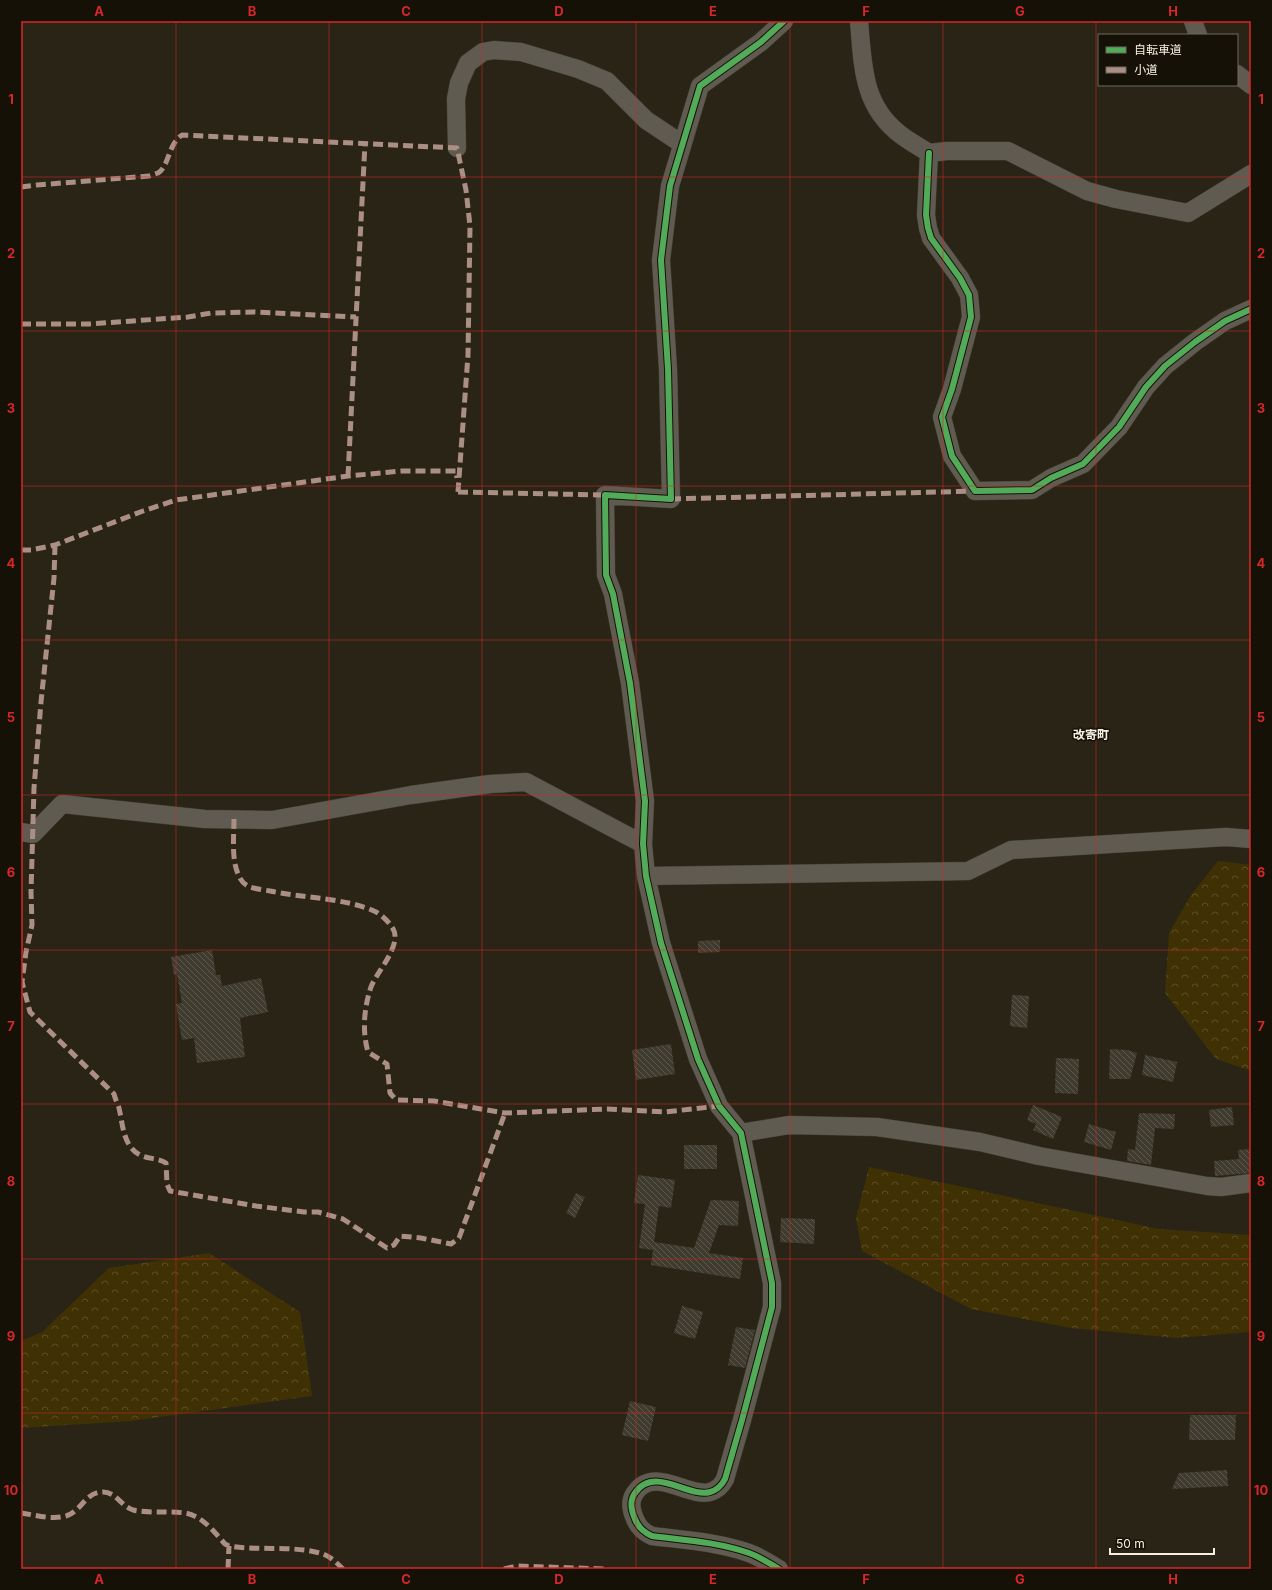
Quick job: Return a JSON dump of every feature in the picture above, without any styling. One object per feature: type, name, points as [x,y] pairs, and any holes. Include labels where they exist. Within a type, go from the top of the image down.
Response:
[{"type":"street","points":[[779,1569],[749,1553],[706,1543],[652,1536],[644,1532],[635,1520],[631,1504],[632,1498],[636,1491],[647,1484],[656,1482],[666,1482],[694,1491],[709,1492],[722,1485],[742,1420],[770,1315],[773,1293],[741,1133],[719,1106],[698,1059],[661,943],[646,876],[642,844],[645,801],[630,683],[613,594],[606,575],[605,495],[671,499],[668,369],[661,260],[670,186],[700,86],[761,42],[784,21]]},
{"type":"street","points":[[859,21],[865,79],[872,100],[884,118],[900,134],[930,153],[947,151],[1008,151],[1087,191],[1116,199],[1188,213],[1251,174]]},
{"type":"street","points":[[1193,21],[1198,34]]},
{"type":"street","points":[[458,148],[456,99],[459,83],[468,63],[483,52],[494,50],[521,52],[578,69],[607,81],[646,120],[682,144]]},
{"type":"street","points":[[1238,75],[1251,84]]},
{"type":"street","points":[[930,153],[926,215],[928,228],[931,238],[960,278],[969,295],[971,318],[952,389],[942,417],[952,456],[975,491],[1032,490],[1051,478],[1083,464],[1119,427],[1146,387],[1164,366],[1225,321],[1251,309]]},
{"type":"street","points":[[21,832],[33,834],[62,804],[204,819],[272,820],[411,795],[490,784],[526,782],[642,844]]},
{"type":"street","points":[[646,876],[968,871],[1011,850],[1226,837],[1251,839]]},
{"type":"street","points":[[741,1133],[789,1125],[877,1127],[980,1142],[1039,1156],[1206,1186],[1221,1187],[1251,1183]]},
{"type":"green space","points":[[1218,861],[1251,865],[1251,1071],[1216,1059],[1165,993],[1169,933],[1191,895]]},
{"type":"green space","points":[[869,1167],[1159,1229],[1251,1235],[1251,1332],[1176,1338],[1071,1328],[971,1309],[862,1251],[856,1218]]},
{"type":"green space","points":[[209,1253],[300,1312],[312,1396],[131,1421],[21,1428],[21,1341],[42,1332],[109,1268]]},
{"type":"building","points":[[720,940],[720,952],[698,953],[698,941]]},
{"type":"building","points":[[212,950],[216,975],[220,975],[222,986],[261,978],[268,1012],[240,1018],[245,1057],[197,1063],[194,1038],[182,1040],[176,1004],[182,1003],[177,974],[174,975],[171,957]]},
{"type":"building","points":[[1012,995],[1029,996],[1027,1028],[1010,1026]]},
{"type":"building","points":[[671,1044],[675,1074],[636,1080],[632,1050]]},
{"type":"building","points":[[1110,1049],[1127,1050],[1137,1053],[1130,1079],[1109,1079]]},
{"type":"building","points":[[1145,1055],[1177,1062],[1173,1082],[1142,1075]]},
{"type":"building","points":[[1056,1058],[1079,1059],[1078,1094],[1055,1093]]},
{"type":"building","points":[[1033,1105],[1062,1117],[1053,1139],[1033,1130],[1036,1124],[1027,1120]]},
{"type":"building","points":[[1232,1107],[1234,1125],[1211,1127],[1209,1110]]},
{"type":"building","points":[[1139,1113],[1175,1114],[1174,1129],[1155,1128],[1151,1165],[1127,1161],[1128,1149],[1135,1150]]},
{"type":"building","points":[[1089,1124],[1116,1132],[1111,1150],[1084,1142]]},
{"type":"building","points":[[684,1145],[717,1145],[717,1169],[684,1169]]},
{"type":"building","points":[[1251,1149],[1251,1173],[1215,1176],[1214,1161],[1239,1159],[1238,1150]]},
{"type":"building","points":[[638,1175],[675,1180],[671,1208],[659,1206],[653,1250],[639,1248],[645,1204],[634,1203]]},
{"type":"building","points":[[576,1193],[585,1197],[575,1218],[566,1213]]},
{"type":"building","points":[[711,1200],[739,1201],[738,1226],[719,1225],[709,1253],[743,1258],[740,1279],[651,1265],[654,1242],[694,1248]]},
{"type":"building","points":[[781,1218],[815,1219],[814,1244],[780,1242]]},
{"type":"building","points":[[682,1306],[703,1312],[695,1339],[674,1333]]},
{"type":"building","points":[[736,1327],[755,1330],[745,1368],[728,1365]]},
{"type":"building","points":[[630,1401],[656,1407],[648,1441],[622,1435]]},
{"type":"building","points":[[1190,1415],[1236,1415],[1235,1440],[1189,1440]]},
{"type":"building","points":[[1227,1470],[1228,1486],[1172,1489],[1179,1473]]},
{"type":"marked path","points":[[21,187],[149,176],[162,170],[171,149],[177,139],[182,135],[457,148],[466,190],[470,226],[468,355],[458,492]]},
{"type":"marked path","points":[[348,476],[365,143]]},
{"type":"marked path","points":[[21,324],[89,324],[188,317],[211,313],[253,312],[356,317]]},
{"type":"marked path","points":[[21,550],[31,550],[55,545],[176,500],[348,476],[402,471],[456,471],[457,478]]},
{"type":"marked path","points":[[671,499],[975,491]]},
{"type":"marked path","points":[[458,492],[605,495]]},
{"type":"marked path","points":[[55,545],[54,578],[34,788],[31,892],[32,925],[26,952],[22,982],[30,1012],[114,1094],[119,1108],[123,1128],[130,1146],[140,1155],[166,1163],[167,1184],[170,1191],[256,1206],[304,1212],[318,1212],[343,1219],[387,1248],[394,1245],[400,1236],[421,1238],[451,1244],[459,1238],[505,1113]]},
{"type":"marked path","points":[[234,819],[236,870],[246,885],[283,893],[350,903],[374,911],[386,920],[392,927],[395,934],[395,941],[371,987],[365,1011],[364,1028],[368,1052],[387,1064],[390,1093],[396,1100],[434,1101],[505,1113],[607,1109],[665,1112],[719,1106]]},
{"type":"marked path","points":[[21,1513],[49,1517],[66,1516],[76,1510],[92,1495],[103,1492],[111,1494],[125,1506],[133,1510],[147,1512],[179,1512],[197,1517],[203,1521],[225,1544],[229,1546],[312,1551],[329,1557],[343,1569]]},
{"type":"marked path","points":[[228,1569],[229,1546]]},
{"type":"marked path","points":[[504,1569],[516,1566],[605,1569]]},
{"type":"cycle path","points":[[779,1569],[757,1556],[737,1549],[701,1542],[652,1536],[639,1527],[632,1509],[631,1502],[635,1493],[643,1485],[652,1482],[671,1484],[701,1493],[715,1490],[724,1481],[772,1307],[772,1283],[741,1133],[719,1106],[698,1059],[661,943],[646,876],[643,844],[645,801],[630,683],[613,594],[606,575],[605,495],[671,499],[668,369],[661,260],[670,186],[700,86],[761,42],[784,21]]},
{"type":"cycle path","points":[[929,153],[926,215],[928,228],[931,238],[960,278],[969,295],[971,317],[952,389],[942,417],[952,456],[975,491],[1032,490],[1051,478],[1083,464],[1119,427],[1146,387],[1165,366],[1225,321],[1251,309]]},
{"type":"district","name":"改寄町","points":[[1091,735]]}]
